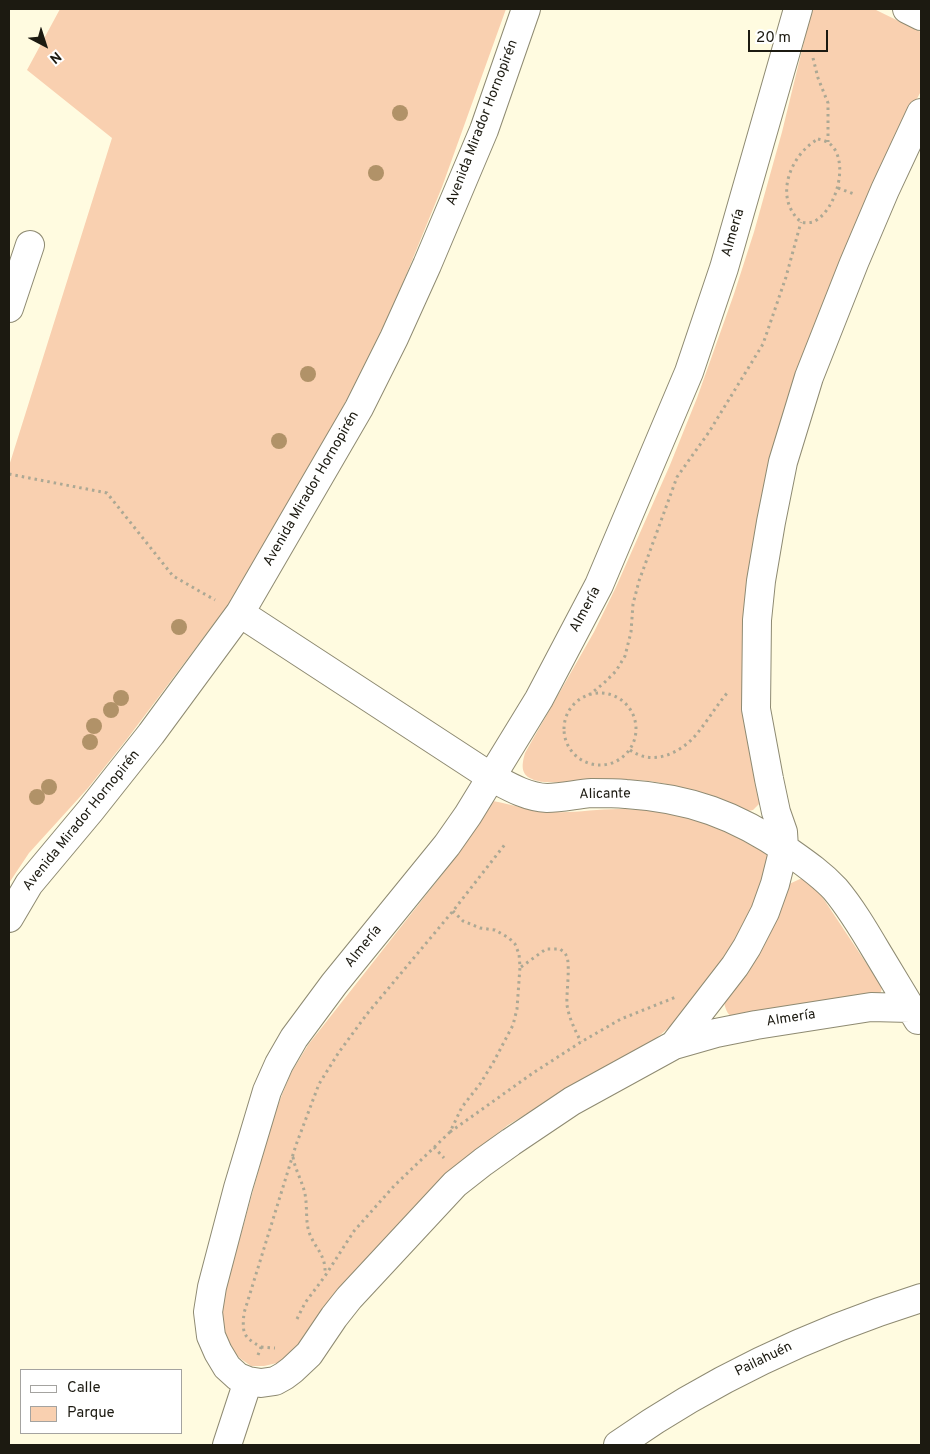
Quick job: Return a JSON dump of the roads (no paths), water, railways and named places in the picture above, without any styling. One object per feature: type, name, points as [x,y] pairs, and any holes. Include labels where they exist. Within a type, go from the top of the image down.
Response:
[{"type":"street","name":"Avenida Mirador Hornopirén","points":[[9,918],[29,884],[151,734],[240,613],[359,408],[394,338],[484,130],[526,9]]},
{"type":"street","name":"Almería","points":[[798,9],[724,268],[689,372],[599,585],[539,698],[468,815],[447,845],[334,984],[294,1038],[279,1064],[268,1091],[238,1188],[212,1286],[208,1312],[210,1336],[227,1367],[238,1377],[261,1383],[275,1381],[284,1376],[309,1354],[334,1316],[349,1298],[464,1177],[511,1142],[572,1102],[674,1045],[716,1033],[871,1007],[918,1014]]},
{"type":"street","points":[[907,9],[921,16]]},
{"type":"street","name":"Almería","points":[[674,1045],[735,966],[757,930],[775,884],[784,848],[756,709],[757,620],[770,522],[783,462],[809,377],[854,263],[921,113]]},
{"type":"street","points":[[9,308],[30,245]]},
{"type":"street","name":"Alicante","points":[[240,613],[491,777],[527,794],[546,798],[592,793],[625,794],[684,802],[738,820],[784,848],[825,878],[859,921],[918,1014]]},
{"type":"street","name":"Pailahuén","points":[[618,1445],[708,1388],[745,1369],[829,1330],[921,1298]]},
{"type":"street","points":[[227,1445],[248,1381]]}]
